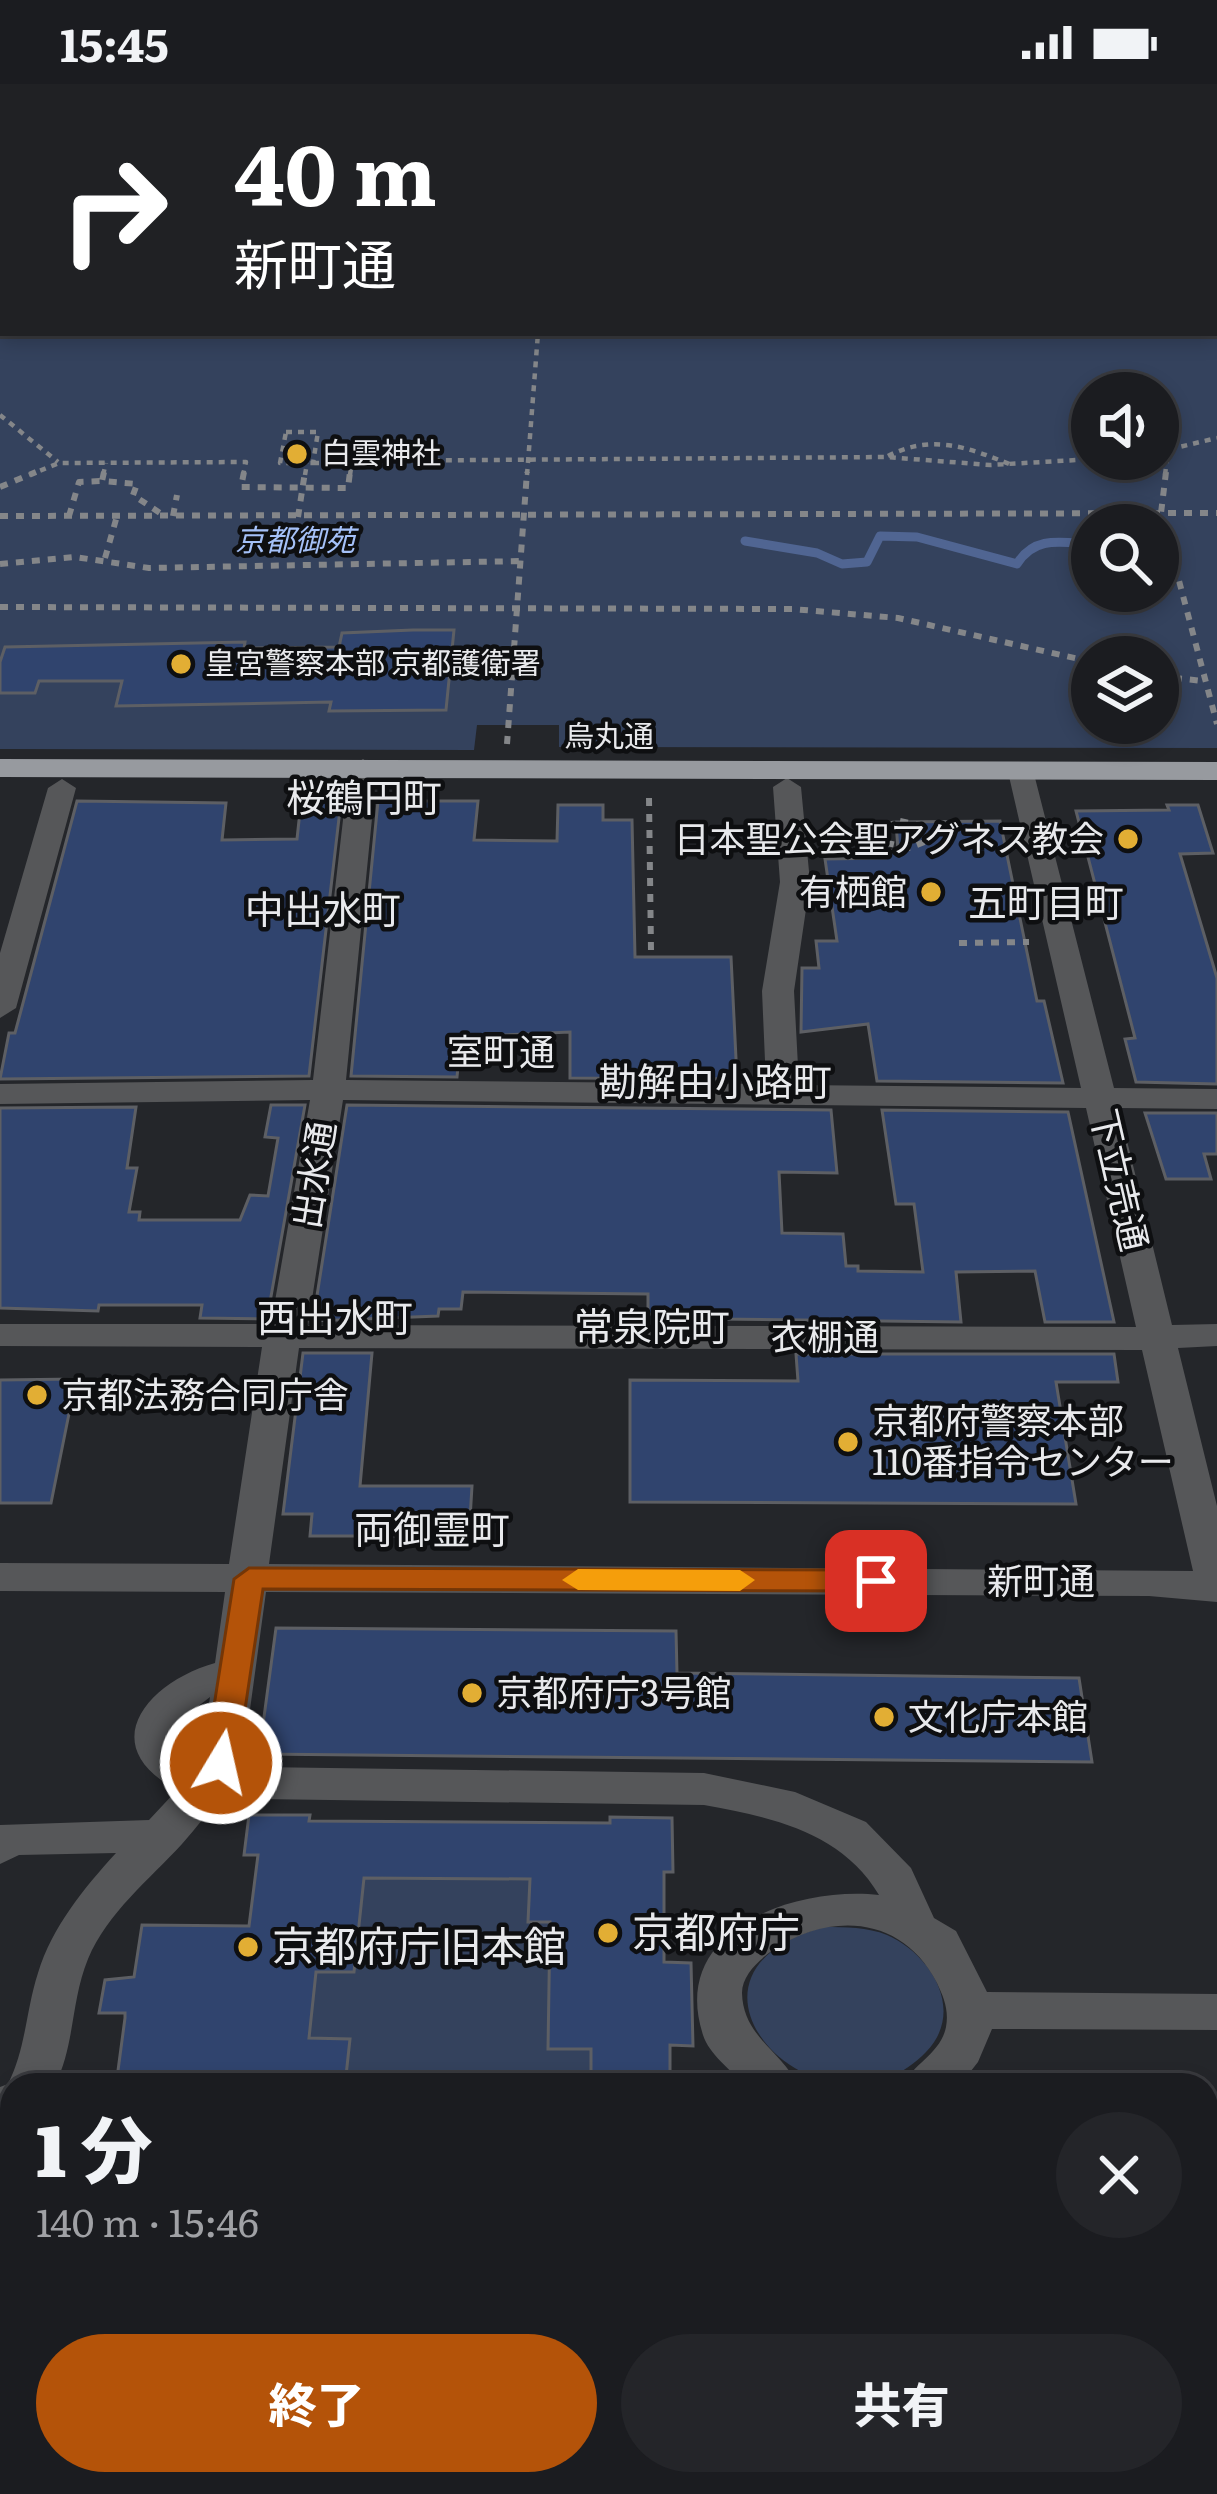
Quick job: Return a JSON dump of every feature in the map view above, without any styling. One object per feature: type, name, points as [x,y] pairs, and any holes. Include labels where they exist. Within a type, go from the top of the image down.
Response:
[{"type":"highway","name":"烏丸通","points":[[0,768],[787,787],[1217,771]]},
{"type":"highway","name":"烏丸通","points":[[0,788],[362,777],[1024,780],[1217,788]]},
{"type":"street","name":"出水通","points":[[214,1774],[235,1672],[281,1344],[288,1334],[328,1090],[362,777]]},
{"type":"street","name":"下立売通","points":[[1024,780],[1217,1587]]},
{"type":"street","points":[[783,1093],[778,992],[795,882],[787,787]]},
{"type":"street","points":[[0,1008],[62,788]]},
{"type":"street","name":"室町通","points":[[0,1094],[328,1090],[1217,1099]]},
{"type":"street","name":"衣棚通","points":[[0,1335],[1096,1339],[1217,1335]]},
{"type":"street","name":"新町通","points":[[0,1577],[1149,1582],[1217,1587]]},
{"type":"street","points":[[235,1672],[182,1688],[163,1706],[152,1732],[160,1757],[178,1774],[214,1774],[233,1781],[704,1789],[780,1803],[851,1834],[895,1880],[916,1928]]},
{"type":"street","points":[[40,2073],[64,1960],[103,1898],[164,1836],[214,1774]]},
{"type":"street","points":[[0,1846],[7,1839],[35,1835],[164,1836]]},
{"type":"street","points":[[756,2073],[726,2036],[718,2002],[725,1971],[742,1944],[770,1923],[804,1910],[842,1906],[881,1912],[916,1928],[944,1950],[964,1978],[971,2010],[965,2044],[945,2073]]},
{"type":"street","points":[[971,2010],[1217,2012]]},
{"type":"path","points":[[508,725],[538,336]]},
{"type":"path","points":[[0,416],[59,463]]},
{"type":"path","points":[[298,517],[303,488],[310,463],[318,432],[286,432],[280,463],[310,463],[352,463],[531,459],[886,457],[964,468],[1020,468],[1071,462]]},
{"type":"path","points":[[1179,449],[1217,438]]},
{"type":"path","points":[[886,457],[910,442],[956,443],[1020,468]]},
{"type":"path","points":[[0,487],[59,463],[246,462],[241,488],[348,488],[352,463]]},
{"type":"path","points":[[102,481],[106,463]]},
{"type":"path","points":[[69,516],[79,482],[102,481],[137,484],[133,495],[168,516]]},
{"type":"path","points":[[168,516],[177,495]]},
{"type":"path","points":[[1179,513],[1217,513]]},
{"type":"path","points":[[0,516],[1071,514]]},
{"type":"path","points":[[104,558],[117,516]]},
{"type":"path","points":[[0,564],[104,558],[149,568],[523,561]]},
{"type":"path","points":[[1179,585],[1217,724]]},
{"type":"path","points":[[0,607],[792,609],[898,618],[1071,657]]},
{"type":"path","points":[[1179,678],[1203,681]]},
{"type":"path","points":[[649,798],[651,950]]},
{"type":"path","points":[[900,821],[924,826],[932,834],[923,846],[907,849],[879,838],[880,829],[900,821]]},
{"type":"path","points":[[959,943],[1038,942]]},
{"type":"green space","name":"京都御苑","points":[[0,336],[1217,336],[1217,748],[559,747],[559,725],[477,725],[474,750],[0,749]]},
{"type":"green space","points":[[325,1878],[530,1879],[528,1922],[559,1922],[548,2048],[591,2049],[591,2073],[346,2073],[350,2039],[309,2038],[316,1972],[354,1971],[358,1932]]},
{"type":"green space","points":[[824,1927],[887,1935],[917,1956],[938,1985],[943,2019],[938,2036],[926,2052],[894,2073],[801,2072],[769,2047],[750,2016],[750,1982],[773,1951]]},
{"type":"building","points":[[454,630],[446,710],[329,711],[331,702],[116,706],[122,681],[39,681],[35,693],[0,693],[5,647],[245,642],[244,648],[339,647],[342,633]]},
{"type":"building","points":[[77,801],[226,803],[222,840],[297,839],[301,802],[341,801],[309,1076],[0,1079],[9,1033],[15,1033]]},
{"type":"building","points":[[378,801],[478,801],[474,840],[557,841],[558,805],[603,805],[603,820],[632,820],[635,957],[731,957],[737,1079],[570,1078],[570,1032],[461,1037],[457,1077],[351,1076]]},
{"type":"building","points":[[1167,805],[1198,805],[1213,853],[1180,854],[1217,978],[1217,1084],[1136,1082],[1125,1039],[1135,1038],[1076,811],[1169,810]]},
{"type":"building","points":[[1000,821],[1037,1001],[1044,1001],[1063,1083],[877,1081],[868,1024],[801,1032],[802,968],[819,968],[816,941],[837,941],[825,859],[885,858],[883,851],[898,850],[896,822]]},
{"type":"building","points":[[271,1105],[305,1105],[267,1319],[200,1318],[202,1305],[99,1305],[98,1311],[0,1308],[0,1108],[136,1107],[127,1168],[137,1168],[129,1212],[140,1212],[139,1220],[240,1220],[250,1195],[268,1196],[278,1138],[265,1137]]},
{"type":"building","points":[[347,1105],[831,1110],[837,1173],[779,1172],[782,1233],[843,1234],[846,1266],[858,1266],[858,1271],[923,1272],[914,1204],[896,1204],[882,1110],[1068,1112],[1114,1322],[1045,1322],[1035,1271],[956,1272],[961,1322],[718,1319],[718,1315],[648,1314],[648,1294],[463,1292],[461,1309],[439,1309],[438,1316],[313,1321]]},
{"type":"building","points":[[1145,1113],[1217,1113],[1217,1154],[1204,1154],[1211,1179],[1166,1179]]},
{"type":"building","points":[[303,1353],[372,1353],[360,1486],[472,1486],[469,1536],[310,1536],[312,1514],[283,1514]]},
{"type":"building","name":"京都府警察本部 110番指令センター","points":[[796,1354],[1114,1354],[1118,1382],[1056,1382],[1076,1504],[630,1502],[630,1380],[798,1381]]},
{"type":"building","points":[[76,1379],[51,1503],[0,1503],[0,1380]]},
{"type":"building","points":[[276,1628],[676,1631],[677,1673],[1079,1678],[1092,1762],[259,1754]]},
{"type":"building","name":"京都府庁旧本館","points":[[249,1815],[310,1815],[309,1821],[610,1823],[610,1817],[672,1818],[673,1872],[664,1872],[664,1962],[691,1963],[693,2046],[670,2045],[670,2073],[591,2073],[591,2049],[548,2049],[550,1922],[528,1922],[530,1879],[364,1878],[354,1972],[316,1972],[309,2038],[350,2039],[346,2073],[118,2073],[125,2013],[99,2013],[105,1980],[134,1977],[142,1925],[249,1926],[258,1855],[244,1855]]},
{"type":"waterway","points":[[745,541],[817,553],[842,564],[867,562],[880,536],[917,537],[1017,564],[1040,545],[1071,543]]},
{"type":"slow traffic","points":[[578,1580],[740,1580]]},
{"type":"place","name":"白雲神社","points":[[297,454]]},
{"type":"place","name":"皇宮警察本部 京都護衛署","points":[[181,664]]},
{"type":"place","name":"日本聖公会聖アグネス教会","points":[[1128,839]]},
{"type":"place","name":"有栖館","points":[[931,892]]},
{"type":"place","name":"京都法務合同庁舎","points":[[37,1395]]},
{"type":"place","name":"京都府警察本部 110番指令センター","points":[[848,1442]]},
{"type":"place","name":"京都府庁3号館","points":[[472,1693]]},
{"type":"place","name":"文化庁本館","points":[[884,1717]]},
{"type":"place","name":"京都府庁","points":[[608,1933]]},
{"type":"place","name":"京都府庁旧本館","points":[[248,1947]]},
{"type":"district","name":"桜鶴円町","points":[[364,798]]},
{"type":"district","name":"五町目町","points":[[1046,903]]},
{"type":"district","name":"中出水町","points":[[323,910]]},
{"type":"district","name":"勘解由小路町","points":[[715,1082]]},
{"type":"district","name":"西出水町","points":[[335,1318]]},
{"type":"district","name":"常泉院町","points":[[652,1327]]},
{"type":"district","name":"両御霊町","points":[[432,1530]]},
{"type":"route","points":[[221,1763],[249,1579],[876,1581]]}]
